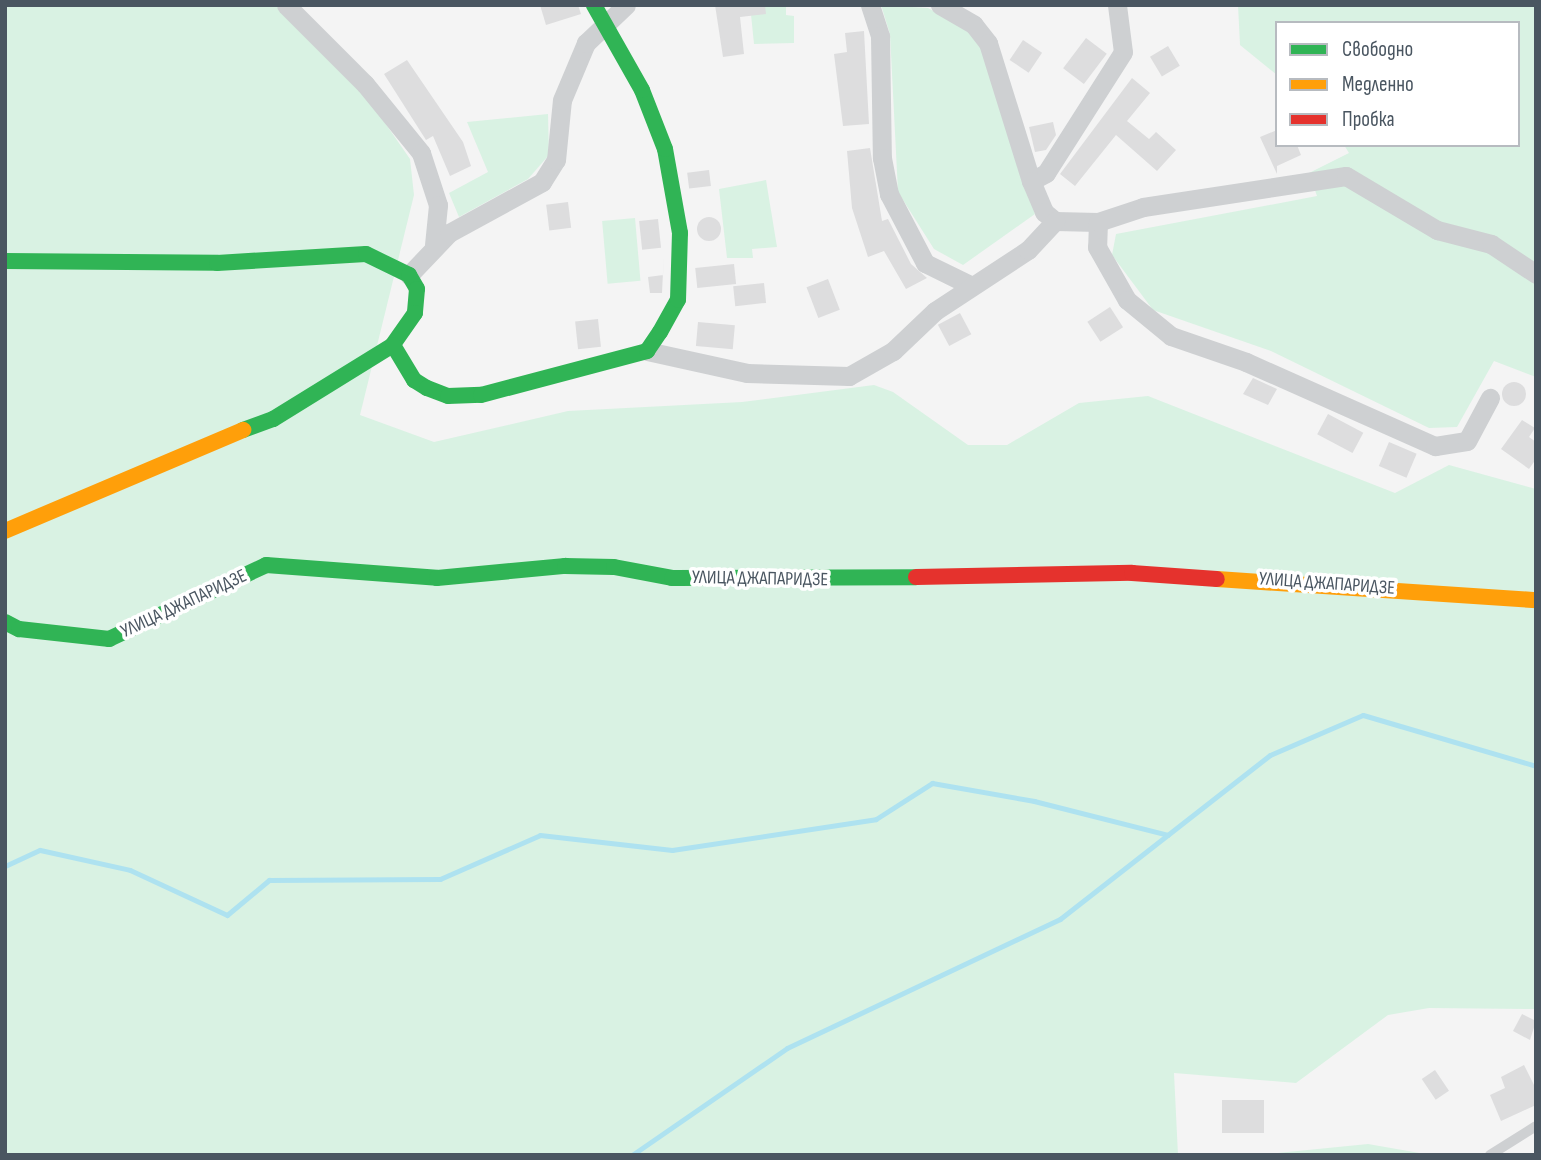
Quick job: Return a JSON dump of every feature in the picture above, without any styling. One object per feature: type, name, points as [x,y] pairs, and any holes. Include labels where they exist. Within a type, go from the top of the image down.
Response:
[{"type":"street","points":[[286,5],[365,83],[421,153],[438,205],[434,246]]},
{"type":"street","points":[[599,13],[626,5]]},
{"type":"street","points":[[870,5],[880,36],[882,158],[889,194],[925,263],[972,286]]},
{"type":"street","points":[[940,5],[974,25],[988,43],[1031,181],[1044,212],[1055,221],[1098,222],[1143,207],[1346,176],[1437,230],[1491,244],[1536,274]]},
{"type":"street","points":[[1031,181],[1046,173],[1123,52],[1116,5]]},
{"type":"street","points":[[409,275],[434,246],[542,182],[556,160],[562,100],[599,13]]},
{"type":"street","points":[[599,13],[642,90],[665,149],[680,233],[678,300],[647,351]]},
{"type":"street","points":[[393,345],[414,380],[448,396],[481,395],[647,351],[747,373],[849,376],[893,351],[935,311],[1028,250],[1055,221]]},
{"type":"street","points":[[1098,222],[1097,247],[1127,300],[1171,336],[1246,362],[1435,446],[1467,441],[1490,398]]},
{"type":"street","points":[[5,261],[217,262],[366,254],[409,275],[417,289],[415,313],[393,345],[273,419],[168,458],[5,531]]},
{"type":"street","name":"УЛИЦА ДЖАПАРИДЗЕ","points":[[5,622],[109,639],[266,565],[437,578],[565,566],[614,567],[672,578],[773,580],[1157,574],[1536,600]]},
{"type":"lane","points":[[1490,1155],[1536,1126]]},
{"type":"green space","points":[[5,5],[279,5],[340,58],[410,159],[414,195],[360,415],[434,442],[568,411],[742,402],[874,385],[893,392],[968,445],[1007,445],[1079,403],[1148,396],[1395,493],[1449,465],[1536,489],[1536,1009],[1429,1008],[1388,1015],[1296,1083],[1174,1073],[1178,1155],[5,1155]]},
{"type":"green space","points":[[750,5],[786,5],[786,15],[794,16],[794,43],[754,44]]},
{"type":"green space","points":[[881,5],[928,8],[974,34],[985,55],[1035,214],[963,265],[934,249],[898,192],[890,34]]},
{"type":"green space","points":[[1238,5],[1536,5],[1536,377],[1494,361],[1457,427],[1429,428],[1271,351],[1153,310],[1112,255],[1116,234],[1317,196],[1309,173],[1349,153],[1345,147],[1520,147],[1520,21],[1275,21],[1275,73],[1240,45]]},
{"type":"green space","points":[[548,114],[549,155],[528,179],[459,217],[449,193],[488,172],[467,122]]},
{"type":"green space","points":[[766,180],[777,247],[752,249],[753,258],[727,258],[719,189]]},
{"type":"green space","points":[[635,218],[640,281],[608,284],[602,221]]},
{"type":"green space","points":[[1368,1144],[1431,1155],[1256,1155]]},
{"type":"building","points":[[540,5],[578,5],[581,14],[546,25]]},
{"type":"building","points":[[715,5],[765,5],[766,14],[740,17],[744,54],[723,57]]},
{"type":"building","points":[[864,31],[869,124],[843,126],[834,54],[847,52],[845,33]]},
{"type":"building","points":[[1086,38],[1107,54],[1084,84],[1063,68]]},
{"type":"building","points":[[1023,40],[1042,53],[1029,73],[1010,60]]},
{"type":"building","points":[[1168,46],[1180,66],[1162,77],[1150,57]]},
{"type":"building","points":[[407,60],[463,142],[471,166],[450,176],[433,136],[426,140],[384,74]]},
{"type":"building","points":[[1132,78],[1150,93],[1127,121],[1149,139],[1156,132],[1176,150],[1157,171],[1116,135],[1075,186],[1060,174]]},
{"type":"building","points":[[1053,122],[1056,135],[1046,150],[1035,152],[1029,127]]},
{"type":"building","points":[[1275,131],[1275,147],[1298,147],[1301,155],[1277,166],[1277,174],[1260,137]]},
{"type":"building","points":[[870,148],[882,221],[888,219],[911,264],[927,278],[906,289],[884,251],[868,257],[852,208],[847,151]]},
{"type":"building","points":[[709,170],[711,186],[689,189],[687,173]]},
{"type":"building","points":[[568,202],[571,228],[549,230],[546,205]]},
{"type":"building","points":[[704,217],[714,217],[721,224],[721,234],[714,241],[704,241],[697,234],[697,224]]},
{"type":"building","points":[[658,219],[661,248],[642,250],[639,221]]},
{"type":"building","points":[[734,264],[736,284],[697,288],[695,268]]},
{"type":"building","points":[[663,275],[662,293],[650,293],[648,277]]},
{"type":"building","points":[[828,279],[840,310],[818,318],[807,287]]},
{"type":"building","points":[[764,283],[766,303],[735,306],[733,286]]},
{"type":"building","points":[[1110,307],[1123,327],[1100,342],[1087,322]]},
{"type":"building","points":[[960,313],[971,334],[949,346],[938,325]]},
{"type":"building","points":[[598,319],[601,347],[578,349],[575,321]]},
{"type":"building","points":[[698,322],[735,325],[733,349],[696,346]]},
{"type":"building","points":[[1253,378],[1277,389],[1268,405],[1243,394]]},
{"type":"building","points":[[1514,382],[1523,385],[1526,394],[1523,403],[1514,406],[1505,403],[1502,394],[1505,385]]},
{"type":"building","points":[[1328,414],[1363,433],[1353,453],[1317,434]]},
{"type":"building","points":[[1522,420],[1535,428],[1529,437],[1536,442],[1536,459],[1529,469],[1501,449]]},
{"type":"building","points":[[1389,442],[1417,454],[1406,478],[1379,466]]},
{"type":"building","points":[[1522,1014],[1536,1021],[1530,1040],[1513,1031]]},
{"type":"building","points":[[1524,1065],[1536,1089],[1536,1105],[1501,1121],[1490,1095],[1505,1088],[1501,1077]]},
{"type":"building","points":[[1435,1070],[1449,1091],[1436,1100],[1422,1079]]},
{"type":"building","points":[[1222,1100],[1264,1100],[1264,1133],[1222,1133]]},
{"type":"waterway","points":[[632,1155],[787,1048],[1060,919],[1270,755],[1363,715],[1536,766]]},
{"type":"waterway","points":[[5,866],[40,850],[130,870],[227,915],[269,880],[440,879],[540,835],[672,850],[876,819],[932,783],[1034,801],[1168,835]]},
{"type":"traffic: fast","points":[[393,345],[414,380],[427,388],[448,396],[481,395],[647,351],[660,332],[678,300],[680,233],[665,149],[642,90],[594,5]]},
{"type":"traffic: fast","points":[[5,261],[217,263],[366,254],[409,275],[417,289],[415,313],[393,345],[273,419],[243,430]]},
{"type":"traffic: fast","points":[[5,622],[19,629],[109,639],[266,565],[437,578],[565,566],[614,567],[672,578],[916,577]]},
{"type":"traffic: slow","points":[[5,531],[243,430]]},
{"type":"traffic: slow","points":[[1217,579],[1536,600]]},
{"type":"traffic: jam","points":[[916,577],[1132,573],[1217,579]]}]
